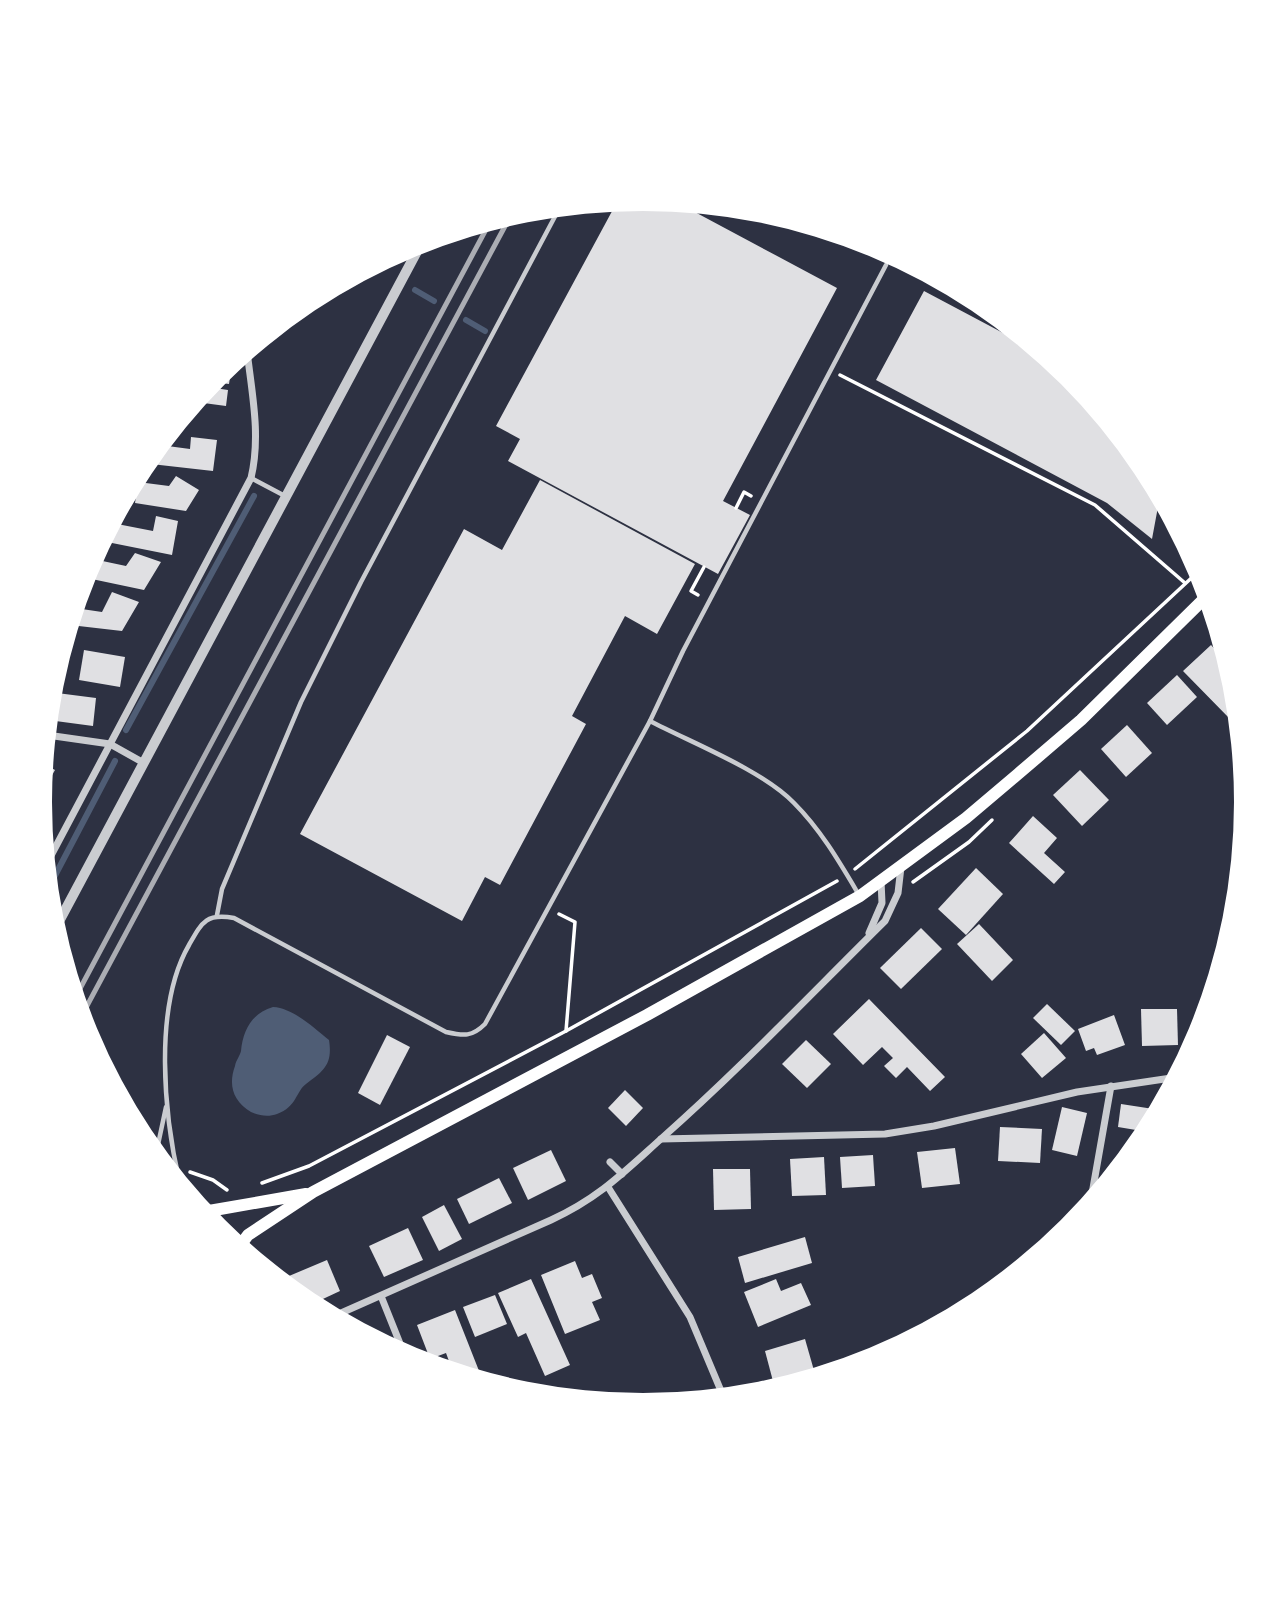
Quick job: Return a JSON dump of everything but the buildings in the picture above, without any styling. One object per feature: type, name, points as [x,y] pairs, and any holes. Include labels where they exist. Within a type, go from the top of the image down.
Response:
[{"type":"main road","points":[[245,1239],[313,1192],[635,1021],[860,896],[967,818],[1081,720],[1200,603]]},
{"type":"main road","points":[[216,1210],[313,1192]]},
{"type":"street","points":[[63,914],[414,257]]},
{"type":"street","points":[[55,848],[251,478],[256,460],[257,432],[249,363]]},
{"type":"street","points":[[57,736],[110,744],[144,763]]},
{"type":"street","points":[[344,1312],[581,1206],[608,1188],[710,1096],[891,913],[898,892],[901,867]]},
{"type":"street","points":[[866,940],[882,903],[881,881]]},
{"type":"street","points":[[661,1139],[885,1134],[934,1126],[1111,1086],[1166,1079]]},
{"type":"street","points":[[1094,1185],[1111,1086]]},
{"type":"street","points":[[610,1162],[622,1174]]},
{"type":"street","points":[[608,1188],[690,1317],[720,1388]]},
{"type":"street","points":[[381,1296],[399,1341]]},
{"type":"lane","points":[[217,915],[222,889],[301,702],[370,564],[554,219]]},
{"type":"lane","points":[[176,1163],[167,1102],[166,1026],[173,983],[179,962],[196,933],[205,922],[217,915],[234,918],[446,1032],[475,1034],[485,1024],[650,721],[709,601],[886,265]]},
{"type":"lane","points":[[251,478],[286,497]]},
{"type":"lane","points":[[650,721],[765,780],[793,801],[814,825],[860,896]]},
{"type":"lane","points":[[159,1140],[167,1102]]},
{"type":"path","points":[[832,371],[1095,505],[1185,584]]},
{"type":"path","points":[[704,567],[691,591],[709,601]]},
{"type":"path","points":[[258,1185],[309,1166],[566,1031],[847,875],[1027,731],[1191,579]]},
{"type":"path","points":[[547,911],[565,915],[575,922],[566,1031]]},
{"type":"path","points":[[183,1172],[213,1180],[232,1194]]},
{"type":"water","points":[[273,1007],[288,1011],[310,1025],[329,1040],[330,1049],[325,1066],[303,1087],[289,1107],[277,1114],[264,1116],[251,1112],[240,1103],[236,1098],[232,1080],[250,1023],[259,1013]]},
{"type":"waterway","points":[[415,290],[434,301]]},
{"type":"waterway","points":[[466,320],[485,331]]},
{"type":"waterway","points":[[126,730],[254,496]]},
{"type":"waterway","points":[[57,871],[115,761]]},
{"type":"railway","points":[[88,1004],[504,229]]},
{"type":"railway","points":[[82,985],[483,234]]}]
